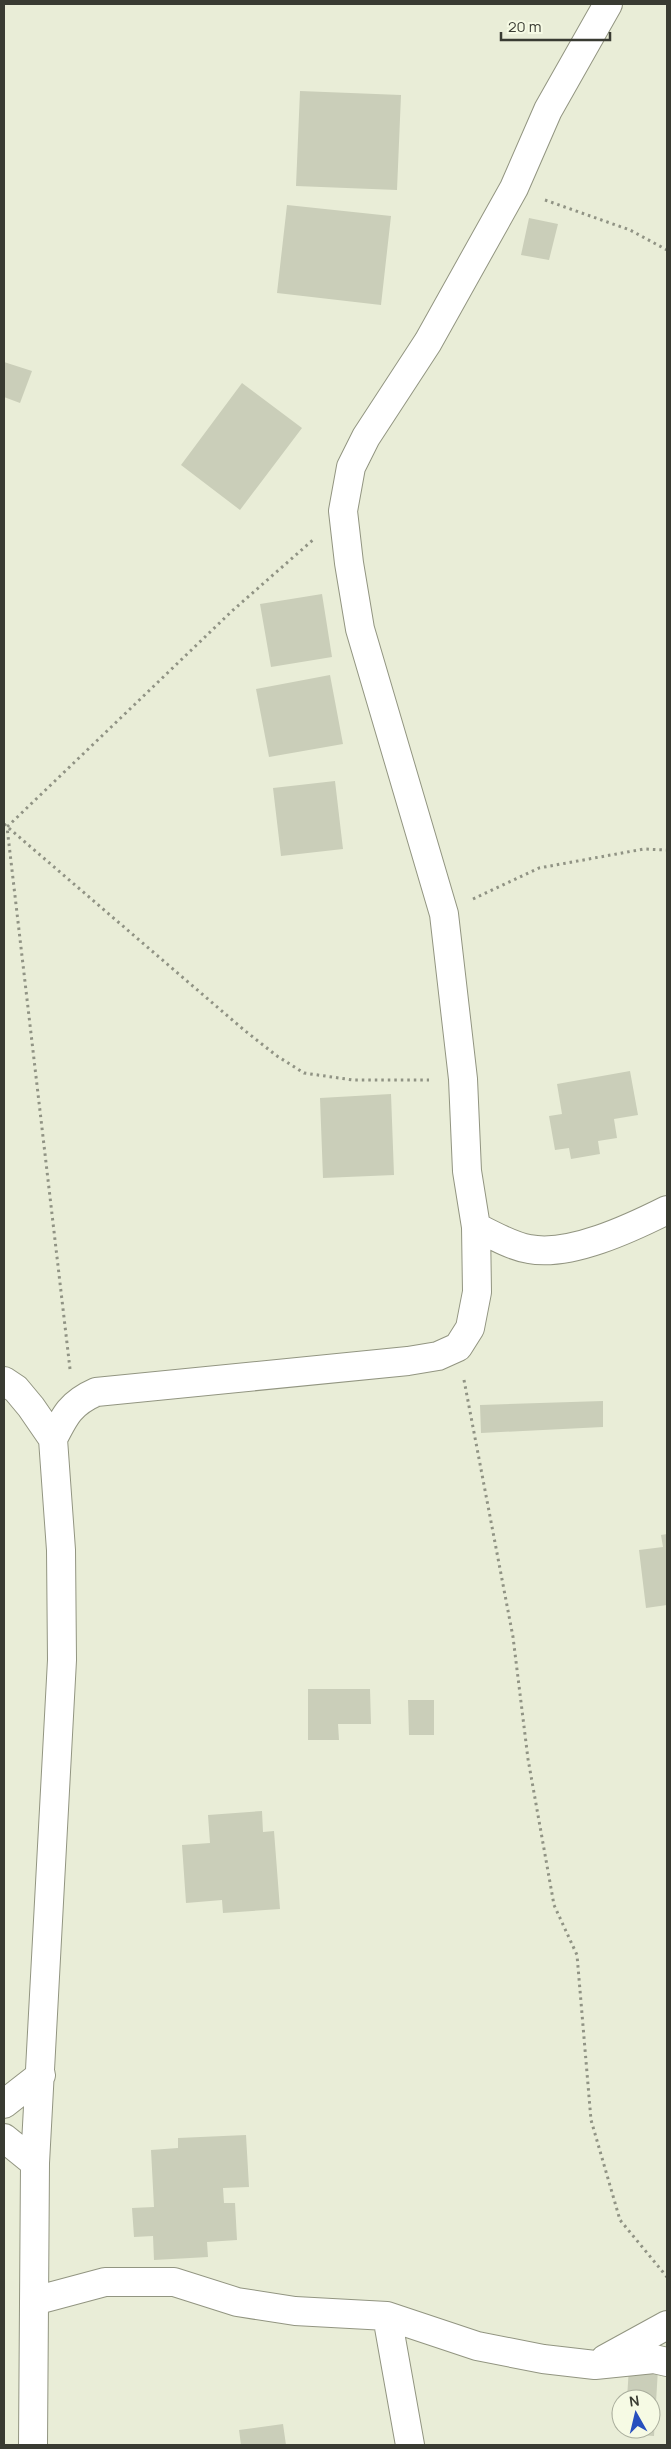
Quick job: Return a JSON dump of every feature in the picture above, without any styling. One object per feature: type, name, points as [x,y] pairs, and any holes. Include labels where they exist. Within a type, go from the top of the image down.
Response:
[{"type":"street","points":[[53,1440],[63,1419],[74,1404],[96,1392],[408,1361],[438,1356],[458,1347],[470,1328],[477,1292],[476,1227],[467,1171],[462,1079],[444,914],[360,629],[343,511],[351,467],[366,438],[428,342],[514,188],[548,110],[608,4]]},
{"type":"street","points":[[476,1227],[530,1250],[555,1249],[590,1242],[625,1231],[667,1210]]},
{"type":"street","points":[[4,1381],[16,1389],[31,1407],[53,1440],[61,1550],[62,1660],[36,2163],[32,2445]]},
{"type":"street","points":[[4,2104],[41,2076]]},
{"type":"street","points":[[4,2138],[36,2163]]},
{"type":"street","points":[[34,2301],[106,2282],[174,2282],[237,2302],[295,2311],[387,2316],[477,2346],[543,2359],[596,2365],[654,2359],[667,2362]]},
{"type":"street","points":[[387,2316],[410,2445]]},
{"type":"street","points":[[596,2365],[667,2325]]},
{"type":"path","points":[[514,188],[630,230],[667,250]]},
{"type":"path","points":[[6,825],[232,611],[343,511]]},
{"type":"path","points":[[6,825],[244,1030],[277,1056],[304,1073],[353,1080],[462,1079]]},
{"type":"path","points":[[6,825],[74,1404]]},
{"type":"path","points":[[444,914],[539,868],[644,849],[667,850]]},
{"type":"path","points":[[458,1347],[513,1638],[528,1759],[554,1905],[577,1955],[591,2120],[620,2220],[667,2277]]},
{"type":"building","points":[[300,91],[401,95],[397,190],[296,186]]},
{"type":"building","points":[[287,205],[391,216],[381,305],[277,293]]},
{"type":"building","points":[[529,218],[558,224],[549,260],[521,255]]},
{"type":"building","points":[[4,362],[32,371],[20,403],[4,397]]},
{"type":"building","points":[[242,383],[302,428],[240,510],[181,465]]},
{"type":"building","points":[[322,594],[332,657],[271,667],[260,604]]},
{"type":"building","points":[[330,675],[343,744],[269,757],[256,689]]},
{"type":"building","points":[[335,781],[343,849],[281,856],[273,788]]},
{"type":"building","points":[[630,1071],[638,1115],[614,1119],[617,1138],[598,1141],[600,1154],[571,1159],[569,1148],[555,1150],[549,1116],[562,1114],[557,1084]]},
{"type":"building","points":[[391,1094],[394,1175],[323,1178],[320,1098]]},
{"type":"building","points":[[603,1401],[603,1427],[481,1433],[480,1405]]},
{"type":"building","points":[[667,1534],[667,1605],[646,1608],[639,1550],[663,1547],[661,1535]]},
{"type":"building","points":[[308,1689],[370,1689],[371,1724],[338,1724],[339,1740],[308,1740]]},
{"type":"building","points":[[408,1700],[434,1700],[434,1735],[409,1735]]},
{"type":"building","points":[[262,1811],[263,1832],[274,1831],[280,1909],[223,1913],[222,1900],[186,1903],[182,1845],[210,1843],[208,1815]]},
{"type":"building","points":[[246,2135],[249,2187],[223,2188],[224,2203],[235,2203],[237,2240],[207,2242],[208,2257],[154,2260],[153,2236],[134,2237],[132,2208],[154,2207],[151,2150],[178,2148],[178,2138]]},
{"type":"building","points":[[629,2367],[658,2369],[657,2389],[628,2389]]},
{"type":"building","points":[[283,2424],[286,2445],[241,2445],[239,2430]]}]
